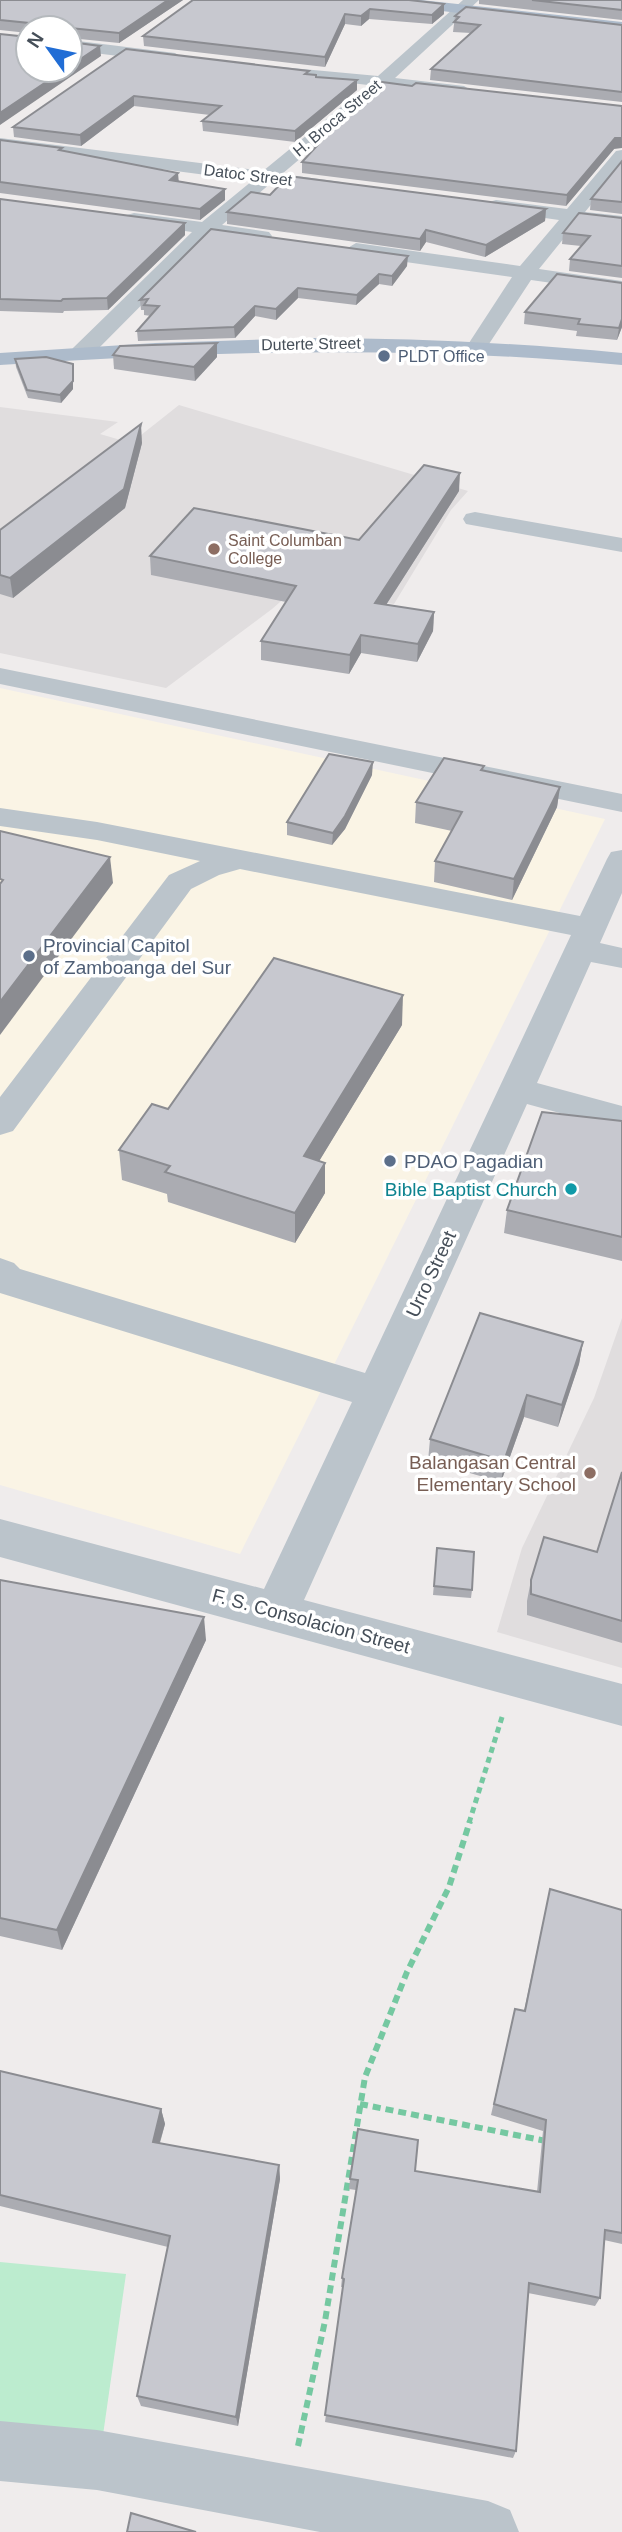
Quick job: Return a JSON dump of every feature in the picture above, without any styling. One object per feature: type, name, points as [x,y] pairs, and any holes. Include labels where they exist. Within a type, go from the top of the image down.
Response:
[{"type":"main road","points":[[382,0],[469,2],[622,17]]},
{"type":"main road","points":[[469,2],[622,27]]},
{"type":"main road","name":"Duterte Street","points":[[0,359],[272,345],[478,346],[622,359]]},
{"type":"street","name":"H. Broca Street","points":[[81,353],[207,229],[382,81],[469,2]]},
{"type":"street","points":[[101,67],[144,37]]},
{"type":"street","points":[[84,48],[191,60]]},
{"type":"street","points":[[246,66],[475,92]]},
{"type":"street","name":"Datoc Street","points":[[4,136],[266,177],[349,187]]},
{"type":"street","points":[[478,346],[525,273],[622,155]]},
{"type":"street","points":[[474,203],[622,222]]},
{"type":"street","points":[[117,216],[276,238]]},
{"type":"street","points":[[331,246],[622,287]]},
{"type":"street","points":[[475,519],[622,545]]},
{"type":"street","points":[[0,676],[622,803]]},
{"type":"street","points":[[0,817],[97,831],[242,858],[584,938],[622,958]]},
{"type":"street","points":[[0,1122],[180,882],[208,868],[242,858]]},
{"type":"street","name":"Urro Street","points":[[276,1612],[622,859]]},
{"type":"street","points":[[516,1089],[622,1118]]},
{"type":"street","points":[[0,1273],[7,1280],[376,1393]]},
{"type":"street","name":"F. S. Consolacion Street","points":[[0,1538],[622,1705]]},
{"type":"street","points":[[0,2451],[97,2460],[488,2532]]},
{"type":"path","points":[[288,2494],[325,2321],[365,2077],[407,1972],[449,1887],[514,1676]]},
{"type":"path","points":[[360,2104],[561,2144]]},
{"type":"shaded area","name":"Saint Columban College","points":[[179,405],[468,491],[451,510],[394,604],[295,589],[166,688],[0,653],[0,407],[118,422],[100,434],[131,443]]},
{"type":"shaded area","points":[[0,688],[605,819],[240,1554],[0,1485]]},
{"type":"shaded area","name":"Balangasan Central Elementary School","points":[[622,1318],[622,1668],[497,1632],[522,1548],[594,1398]]},
{"type":"green space","points":[[0,2262],[126,2274],[103,2435],[0,2425]]},
{"type":"building","points":[[0,0],[168,0],[119,33],[84,29],[84,14],[14,14],[14,21],[0,20]]},
{"type":"building","points":[[193,0],[409,0],[444,4],[432,15],[370,9],[361,16],[345,14],[325,57],[143,36]]},
{"type":"building","points":[[532,0],[622,0],[622,10]]},
{"type":"building","points":[[466,7],[622,25],[622,92],[431,69],[480,25],[454,22],[459,17],[455,16]]},
{"type":"building","points":[[0,34],[14,36],[14,84],[43,84],[0,113]]},
{"type":"building","points":[[84,44],[100,46],[84,57]]},
{"type":"building","points":[[126,49],[309,71],[305,74],[357,80],[295,131],[202,121],[221,106],[134,96],[80,135],[13,127],[75,84],[84,84],[84,78]]},
{"type":"building","points":[[382,82],[412,86],[416,83],[622,106],[622,138],[615,138],[567,195],[302,162],[327,135],[321,134]]},
{"type":"building","points":[[0,140],[62,148],[59,150],[178,173],[170,180],[225,189],[200,209],[0,182]]},
{"type":"building","points":[[622,161],[622,202],[591,199]]},
{"type":"building","points":[[288,176],[546,209],[486,245],[426,230],[420,239],[227,212],[251,192],[270,195]]},
{"type":"building","points":[[0,199],[185,223],[107,298],[61,301],[0,299]]},
{"type":"building","points":[[579,213],[622,218],[622,266],[570,259],[590,236],[563,233]]},
{"type":"building","points":[[211,229],[408,256],[392,276],[379,274],[357,295],[298,288],[276,309],[255,306],[234,327],[137,331],[159,306],[144,305],[148,299],[140,300]]},
{"type":"building","points":[[557,274],[622,283],[622,319],[619,328],[578,324],[580,319],[525,312]]},
{"type":"building","points":[[217,343],[194,367],[113,355],[120,346]]},
{"type":"building","points":[[46,357],[73,364],[73,381],[60,395],[27,390],[15,359]]},
{"type":"building","points":[[141,424],[124,489],[10,578],[0,575],[0,530]]},
{"type":"building","points":[[424,465],[460,473],[375,603],[434,612],[418,644],[361,635],[350,655],[261,641],[296,586],[150,556],[194,508],[359,540]]},
{"type":"building","points":[[329,754],[373,762],[345,816],[333,833],[287,822]]},
{"type":"building","points":[[444,758],[484,766],[481,770],[560,787],[514,879],[435,861],[462,812],[416,802]]},
{"type":"building","name":"Provincial Capitol of Zamboanga del Sur","points":[[0,831],[110,857],[0,1002],[0,884],[3,880],[0,879]]},
{"type":"building","points":[[274,958],[403,995],[304,1156],[325,1163],[295,1213],[165,1172],[170,1166],[119,1150],[152,1104],[168,1109]]},
{"type":"building","name":"Bible Baptist Church","points":[[542,1112],[622,1121],[622,1237],[507,1210]]},
{"type":"building","points":[[480,1313],[583,1342],[562,1405],[527,1395],[504,1461],[430,1439]]},
{"type":"building","points":[[622,1472],[622,1621],[531,1594],[531,1580],[544,1537],[597,1552]]},
{"type":"building","points":[[437,1548],[474,1552],[472,1590],[434,1586]]},
{"type":"building","points":[[0,1580],[204,1617],[57,1930],[0,1918]]},
{"type":"building","points":[[550,1889],[622,1910],[622,2233],[605,2230],[600,2298],[529,2283],[516,2451],[325,2415],[344,2279],[342,2278],[358,2180],[350,2179],[358,2129],[418,2140],[415,2171],[540,2192],[546,2120],[494,2104],[515,2009],[525,2011]]},
{"type":"building","points":[[0,2071],[161,2109],[153,2142],[279,2165],[236,2417],[137,2396],[170,2236],[0,2195]]},
{"type":"building","points":[[131,2513],[196,2532],[127,2532]]},
{"type":"place","name":"PLDT Office","points":[[384,356]]},
{"type":"place","name":"Saint Columban College","points":[[214,549]]},
{"type":"place","name":"Provincial Capitol of Zamboanga del Sur","points":[[29,956]]},
{"type":"place","name":"PDAO Pagadian","points":[[390,1161]]},
{"type":"place","name":"Bible Baptist Church","points":[[571,1189]]},
{"type":"place","name":"Balangasan Central Elementary School","points":[[590,1473]]}]
